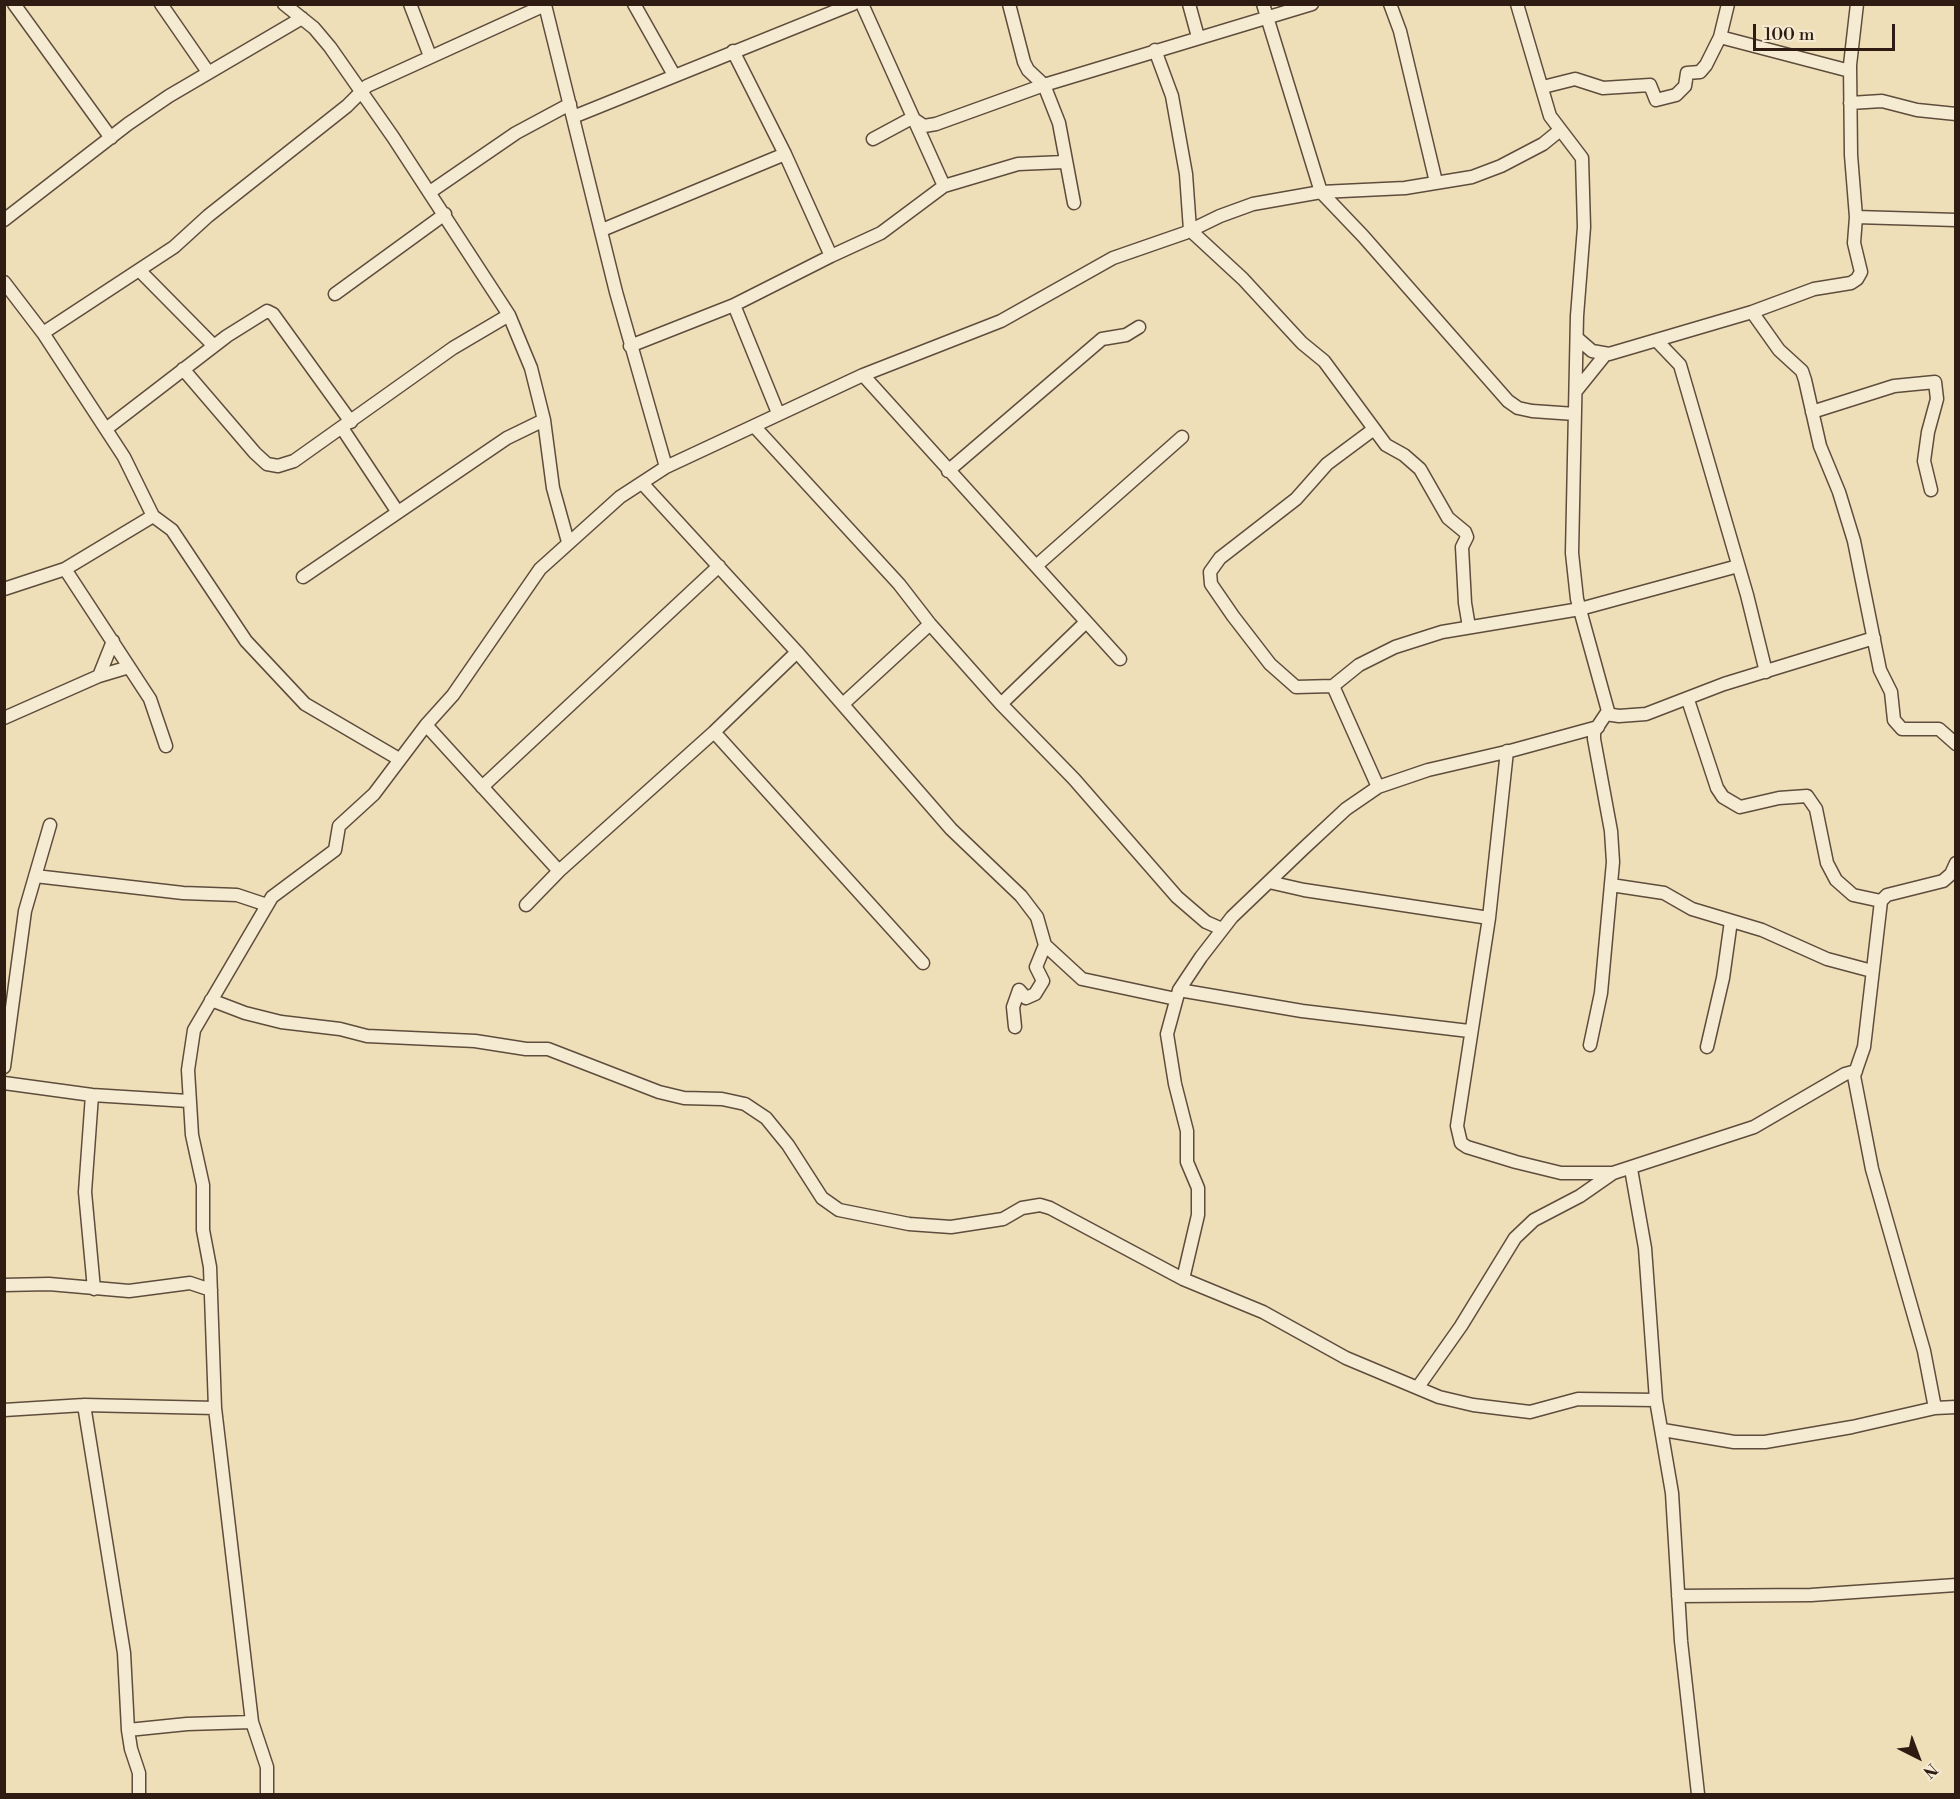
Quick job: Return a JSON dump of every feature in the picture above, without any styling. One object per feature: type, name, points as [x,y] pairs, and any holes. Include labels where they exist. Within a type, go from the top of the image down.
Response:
[{"type":"street","points":[[14,4],[111,138]]},
{"type":"street","points":[[161,4],[208,72]]},
{"type":"street","points":[[284,4],[330,46],[430,192],[509,315],[531,368],[544,420],[553,488],[568,542]]},
{"type":"street","points":[[410,4],[430,56]]},
{"type":"street","points":[[43,333],[174,247],[208,216],[347,106],[373,82],[545,4],[630,346],[666,467]]},
{"type":"street","points":[[634,4],[674,75]]},
{"type":"street","points":[[430,192],[516,133],[674,75],[853,4]]},
{"type":"street","points":[[862,4],[944,186]]},
{"type":"street","points":[[1009,4],[1028,70],[1044,85],[1059,123],[1064,141],[1064,162],[1074,203]]},
{"type":"street","points":[[1189,4],[1198,37]]},
{"type":"street","points":[[1263,4],[1321,192],[1363,236],[1508,401],[1518,408],[1532,411],[1575,414]]},
{"type":"street","points":[[912,118],[924,126],[936,123],[1044,85],[1312,4]]},
{"type":"street","points":[[1390,4],[1400,31],[1436,182]]},
{"type":"street","points":[[1517,4],[1550,116],[1559,131],[1582,158],[1584,227],[1577,338],[1572,553],[1580,609],[1606,700],[1606,714],[1594,732],[1611,831],[1611,885],[1601,993],[1590,1045]]},
{"type":"street","points":[[1543,87],[1575,79],[1603,88],[1650,85],[1656,100],[1676,95],[1685,86],[1688,74],[1700,72],[1706,65],[1720,37],[1728,4]]},
{"type":"street","points":[[1577,338],[1592,351],[1605,355],[1752,312],[1814,289],[1851,283],[1857,279],[1861,272],[1854,243],[1856,217],[1850,71],[1857,4]]},
{"type":"street","points":[[4,220],[169,96],[302,18]]},
{"type":"street","points":[[1720,37],[1850,71]]},
{"type":"street","points":[[1155,50],[1175,107],[1186,174],[1190,230],[1243,279],[1302,343],[1324,361],[1386,445],[1404,455],[1420,469],[1448,518],[1465,532],[1467,537],[1462,547],[1465,603],[1469,627]]},
{"type":"street","points":[[733,51],[785,153],[831,256]]},
{"type":"street","points":[[1850,103],[1882,101],[1917,110],[1956,114]]},
{"type":"street","points":[[873,139],[912,118]]},
{"type":"street","points":[[267,1794],[267,1767],[252,1722],[215,1407],[212,1290],[203,1230],[203,1185],[192,1135],[188,1101],[190,1045],[194,1030],[267,905],[283,888],[309,872],[335,850],[339,826],[374,794],[426,725],[453,695],[540,569],[620,497],[666,467],[863,375],[1001,321],[1113,258],[1254,204],[1321,192],[1405,188],[1472,177],[1501,166],[1543,144],[1559,131]]},
{"type":"street","points":[[602,230],[785,153]]},
{"type":"street","points":[[630,346],[734,305],[881,233],[944,186],[1018,164],[1064,162]]},
{"type":"street","points":[[335,294],[444,214]]},
{"type":"street","points":[[1856,217],[1956,220]]},
{"type":"street","points":[[139,270],[214,346]]},
{"type":"street","points":[[7,289],[43,333],[106,429],[124,457],[153,516],[172,530],[246,642],[305,704],[399,759]]},
{"type":"street","points":[[734,305],[778,413]]},
{"type":"street","points":[[106,429],[214,346],[267,311],[273,314],[346,425],[398,511]]},
{"type":"street","points":[[1752,312],[1779,350],[1802,372],[1820,446],[1839,492],[1854,541],[1880,670],[1891,692],[1893,716],[1897,725],[1913,730],[1932,727],[1939,729],[1956,744]]},
{"type":"street","points":[[183,369],[267,464],[278,466],[287,464],[346,425],[453,348],[509,315]]},
{"type":"street","points":[[948,471],[1102,339],[1125,335],[1139,327]]},
{"type":"street","points":[[1657,341],[1680,365],[1766,672]]},
{"type":"street","points":[[1576,391],[1605,355]]},
{"type":"street","points":[[863,375],[1120,658]]},
{"type":"street","points":[[1812,412],[1894,386],[1935,382],[1937,399],[1928,432],[1924,461],[1931,490]]},
{"type":"street","points":[[303,577],[507,438],[544,420]]},
{"type":"street","points":[[754,426],[899,584],[930,624],[1074,779],[1177,897],[1206,922],[1222,929]]},
{"type":"street","points":[[1374,429],[1327,464],[1296,499],[1220,558],[1210,572],[1211,584],[1233,616],[1270,664],[1296,687],[1333,686],[1359,665],[1395,647],[1469,627],[1580,609],[1738,566]]},
{"type":"street","points":[[1036,566],[1182,437]]},
{"type":"street","points":[[642,483],[797,652],[951,829],[1021,896],[1037,917],[1045,945],[1083,979],[1095,984],[1469,1031]]},
{"type":"street","points":[[4,589],[65,569],[153,516]]},
{"type":"street","points":[[482,787],[719,566]]},
{"type":"street","points":[[65,569],[150,699],[166,746]]},
{"type":"street","points":[[1002,704],[1086,622]]},
{"type":"street","points":[[843,704],[930,624]]},
{"type":"street","points":[[1606,714],[1619,716],[1646,714],[1688,700],[1724,684],[1874,638]]},
{"type":"street","points":[[99,676],[113,641]]},
{"type":"street","points":[[526,905],[560,871],[714,732],[797,652]]},
{"type":"street","points":[[4,718],[99,676],[129,667]]},
{"type":"street","points":[[1333,686],[1378,787]]},
{"type":"street","points":[[1688,700],[1723,797],[1740,807],[1779,798],[1807,796],[1816,809],[1827,863],[1836,880],[1853,895],[1881,901]]},
{"type":"street","points":[[426,725],[560,871]]},
{"type":"street","points":[[1183,1279],[1198,1215],[1198,1188],[1187,1162],[1187,1131],[1174,1084],[1167,1034],[1178,994],[1222,929],[1346,809],[1378,787],[1448,764],[1507,752],[1598,726]]},
{"type":"street","points":[[714,732],[923,963]]},
{"type":"street","points":[[1507,752],[1489,918],[1469,1031],[1457,1126],[1461,1143],[1467,1148],[1561,1173],[1613,1173],[1754,1127],[1845,1074],[1856,1071]]},
{"type":"street","points":[[4,1066],[18,953],[35,876],[50,825]]},
{"type":"street","points":[[1935,1408],[1927,1362],[1872,1169],[1856,1071],[1864,1047],[1881,901],[1887,895],[1943,881],[1954,871]]},
{"type":"street","points":[[35,876],[183,893],[237,895],[267,905]]},
{"type":"street","points":[[1269,882],[1313,892],[1489,918]]},
{"type":"street","points":[[1611,885],[1664,893],[1692,909],[1762,930],[1827,959],[1872,971]]},
{"type":"street","points":[[1707,1047],[1723,978],[1731,921]]},
{"type":"street","points":[[1015,1027],[1013,1007],[1019,990],[1026,998],[1035,994],[1043,981],[1035,966],[1045,945]]},
{"type":"street","points":[[211,1000],[245,1013],[280,1022],[340,1029],[367,1036],[475,1041],[526,1049],[548,1049],[659,1092],[738,1102],[756,1110],[766,1118],[788,1145],[822,1198],[839,1210],[909,1224],[951,1227],[1003,1219],[1016,1210],[1040,1205],[1089,1227],[1183,1279],[1263,1312],[1346,1358],[1447,1399],[1510,1411],[1530,1412],[1578,1399],[1656,1400]]},
{"type":"street","points":[[4,1083],[92,1095],[188,1101]]},
{"type":"street","points":[[92,1095],[86,1192],[94,1289]]},
{"type":"street","points":[[1631,1169],[1645,1248],[1656,1400],[1663,1430],[1672,1493],[1678,1596],[1698,1794]]},
{"type":"street","points":[[1418,1387],[1461,1326],[1520,1233],[1534,1220],[1580,1196],[1613,1173]]},
{"type":"street","points":[[4,1285],[49,1284],[129,1291],[180,1283],[212,1290]]},
{"type":"street","points":[[4,1410],[84,1405],[215,1407]]},
{"type":"street","points":[[84,1405],[124,1653],[130,1749],[139,1773],[139,1794]]},
{"type":"street","points":[[1663,1430],[1734,1442],[1765,1442],[1852,1427],[1935,1408],[1956,1407]]},
{"type":"street","points":[[1678,1596],[1810,1595],[1956,1585]]},
{"type":"street","points":[[128,1730],[187,1724],[252,1722]]}]
